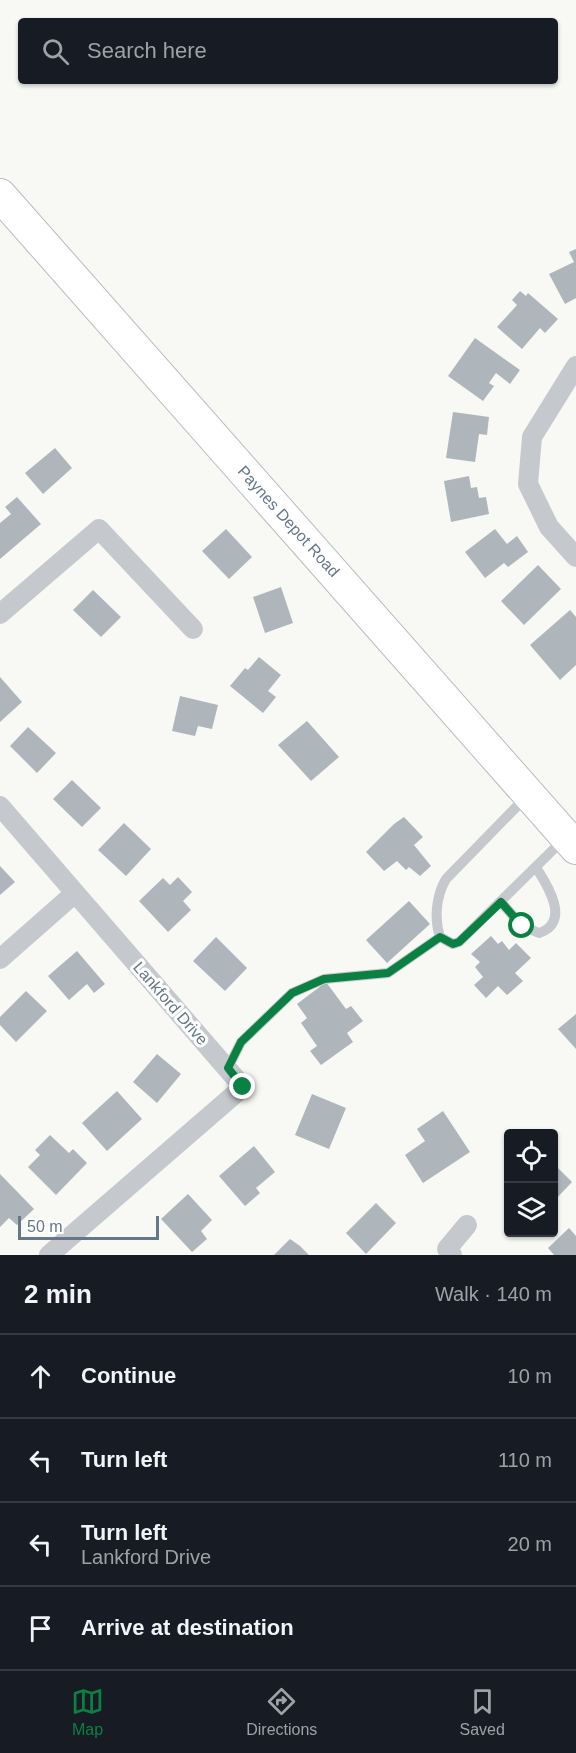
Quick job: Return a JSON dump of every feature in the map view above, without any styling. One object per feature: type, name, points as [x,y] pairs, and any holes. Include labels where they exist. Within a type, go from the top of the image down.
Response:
[{"type":"main road","name":"Paynes Depot Road","points":[[0,195],[571,842]]},
{"type":"street","points":[[576,366],[532,437],[528,484],[549,527],[576,557]]},
{"type":"street","points":[[0,614],[99,528],[193,629]]},
{"type":"street","name":"Lankford Drive","points":[[0,806],[243,1087],[49,1255]]},
{"type":"street","points":[[0,958],[75,893]]},
{"type":"street","points":[[446,1253],[467,1225]]},
{"type":"lane","points":[[440,937],[436,917],[441,888],[446,879],[529,794]]},
{"type":"lane","points":[[440,937],[453,944],[459,942],[537,869],[571,842]]},
{"type":"lane","points":[[501,902],[528,930],[539,933],[548,928],[552,921],[555,902],[537,869]]},
{"type":"lane","points":[[228,1068],[241,1042],[292,993],[324,979],[388,973],[440,937]]},
{"type":"building","points":[[576,249],[576,298],[565,304],[549,274],[574,262],[569,252]]},
{"type":"building","points":[[520,291],[526,296],[528,293],[558,319],[545,333],[540,328],[522,349],[497,327],[517,305],[512,300]]},
{"type":"building","points":[[475,338],[520,370],[510,384],[496,373],[489,383],[494,386],[483,401],[448,376]]},
{"type":"building","points":[[453,412],[489,417],[487,435],[479,434],[475,462],[446,458]]},
{"type":"building","points":[[55,448],[72,468],[43,494],[25,473]]},
{"type":"building","points":[[469,476],[471,488],[477,487],[479,498],[486,497],[489,514],[451,522],[444,481]]},
{"type":"building","points":[[17,497],[41,524],[0,559],[0,523],[11,514],[5,507]]},
{"type":"building","points":[[226,529],[252,557],[229,579],[202,551]]},
{"type":"building","points":[[495,529],[507,544],[517,536],[528,552],[508,567],[504,563],[485,578],[465,552]]},
{"type":"building","points":[[538,565],[561,589],[524,625],[501,601]]},
{"type":"building","points":[[281,587],[293,623],[265,633],[253,597]]},
{"type":"building","points":[[93,590],[121,617],[101,637],[73,610]]},
{"type":"building","points":[[570,610],[576,617],[576,665],[560,680],[530,645]]},
{"type":"building","points":[[259,657],[281,675],[268,691],[276,697],[263,713],[230,686],[245,668],[248,670]]},
{"type":"building","points":[[0,677],[22,702],[0,722]]},
{"type":"building","points":[[180,696],[218,705],[212,729],[198,726],[195,736],[172,731]]},
{"type":"building","points":[[307,721],[339,757],[311,781],[278,745]]},
{"type":"building","points":[[28,727],[56,753],[37,773],[10,746]]},
{"type":"building","points":[[72,780],[101,808],[82,827],[53,799]]},
{"type":"building","points":[[404,817],[423,837],[414,845],[431,866],[420,876],[409,867],[406,870],[397,861],[384,871],[366,852]]},
{"type":"building","points":[[124,823],[151,849],[126,876],[98,850]]},
{"type":"building","points":[[0,866],[15,882],[0,895]]},
{"type":"building","points":[[178,877],[192,892],[183,901],[191,910],[168,932],[139,901],[163,878],[170,885]]},
{"type":"building","points":[[409,901],[430,924],[387,963],[366,940]]},
{"type":"building","points":[[491,936],[498,944],[502,941],[509,950],[516,943],[531,958],[515,973],[523,981],[507,995],[498,986],[486,998],[474,985],[483,977],[475,967],[480,962],[471,954]]},
{"type":"building","points":[[216,937],[247,968],[225,991],[193,961]]},
{"type":"building","points":[[77,951],[105,984],[94,993],[87,984],[69,1000],[48,976]]},
{"type":"building","points":[[326,982],[346,1009],[351,1006],[363,1021],[347,1033],[353,1042],[321,1065],[310,1051],[317,1046],[301,1023],[307,1018],[297,1004]]},
{"type":"building","points":[[26,991],[47,1011],[16,1042],[0,1025],[0,1017]]},
{"type":"building","points":[[576,1014],[576,1049],[558,1029]]},
{"type":"building","points":[[157,1054],[181,1074],[157,1103],[133,1082]]},
{"type":"building","points":[[117,1091],[142,1119],[107,1151],[82,1123]]},
{"type":"building","points":[[312,1094],[346,1108],[329,1149],[295,1135]]},
{"type":"building","points":[[443,1111],[470,1152],[423,1183],[405,1155],[425,1141],[417,1129]]},
{"type":"building","points":[[50,1135],[69,1153],[73,1149],[87,1163],[56,1195],[28,1167],[40,1155],[35,1150]]},
{"type":"building","points":[[254,1146],[275,1172],[256,1188],[260,1193],[245,1206],[219,1176]]},
{"type":"building","points":[[558,1168],[572,1182],[558,1197]]},
{"type":"building","points":[[0,1174],[34,1209],[17,1225],[9,1218],[0,1227]]},
{"type":"building","points":[[188,1194],[212,1220],[201,1231],[207,1239],[192,1252],[161,1219]]},
{"type":"building","points":[[376,1203],[396,1223],[366,1254],[346,1233]]},
{"type":"building","points":[[569,1228],[576,1236],[576,1255],[554,1255],[548,1248]]},
{"type":"building","points":[[290,1239],[300,1246],[309,1255],[274,1255]]},
{"type":"route","points":[[243,1087],[228,1068],[236,1051],[241,1042],[292,993],[324,979],[388,973],[399,968],[440,937],[447,943],[459,942],[501,902],[522,926]]}]
